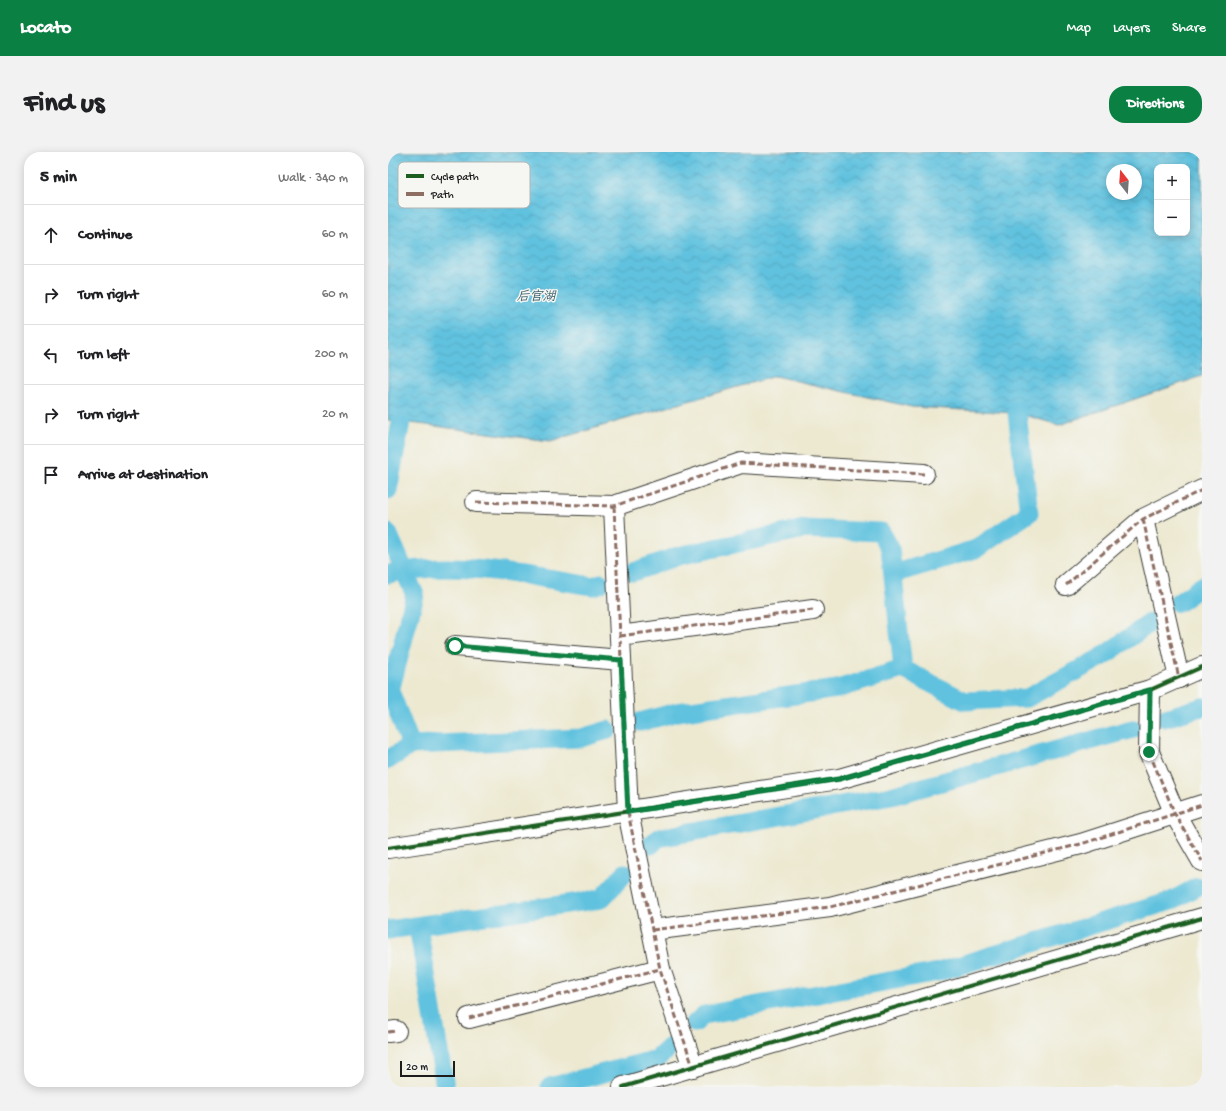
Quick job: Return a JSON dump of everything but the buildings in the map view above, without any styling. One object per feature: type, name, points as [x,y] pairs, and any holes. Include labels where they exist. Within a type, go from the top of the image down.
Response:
[{"type":"street","points":[[476,502],[614,506],[741,463],[924,474]]},
{"type":"street","points":[[1066,586],[1143,519],[1202,490]]},
{"type":"street","points":[[614,506],[628,812],[660,969],[693,1067]]},
{"type":"street","points":[[1143,519],[1178,678]]},
{"type":"street","points":[[620,636],[813,610]]},
{"type":"street","points":[[455,646],[621,660]]},
{"type":"street","points":[[388,848],[839,779],[1150,690],[1202,667]]},
{"type":"street","points":[[1150,690],[1149,752],[1175,814],[1202,862]]},
{"type":"street","points":[[652,930],[830,907],[1081,844],[1202,805]]},
{"type":"street","points":[[623,1087],[1202,918]]},
{"type":"street","points":[[469,1018],[660,969]]},
{"type":"water","name":"后官湖","points":[[388,152],[1202,152],[1202,376],[1059,425],[1017,413],[912,407],[775,376],[550,441],[388,420]]},
{"type":"waterway","points":[[893,574],[976,549],[1029,513],[1017,413]]},
{"type":"waterway","points":[[388,490],[401,422]]},
{"type":"waterway","points":[[633,572],[678,556],[804,529],[881,532],[890,548],[903,669],[965,701],[1027,698],[1102,657],[1150,623]]},
{"type":"waterway","points":[[388,533],[415,595],[390,691],[411,745]]},
{"type":"waterway","points":[[388,574],[439,568],[465,569],[516,574],[593,586],[601,583]]},
{"type":"waterway","points":[[1178,603],[1202,586]]},
{"type":"waterway","points":[[640,722],[677,712],[837,689],[903,669]]},
{"type":"waterway","points":[[1165,718],[1202,707]]},
{"type":"waterway","points":[[651,845],[658,838],[891,796],[1133,729]]},
{"type":"waterway","points":[[388,760],[411,745],[581,738],[608,730]]},
{"type":"waterway","points":[[388,930],[601,899],[625,873]]},
{"type":"waterway","points":[[695,1023],[704,1015],[938,972],[1171,901],[1197,887]]},
{"type":"waterway","points":[[418,926],[445,1087]]},
{"type":"waterway","points":[[550,1087],[657,1059],[670,1047]]},
{"type":"marked path","points":[[476,502],[614,506],[741,463],[924,474]]},
{"type":"marked path","points":[[1066,585],[1143,519],[1202,490]]},
{"type":"marked path","points":[[614,506],[628,812],[660,969],[693,1067]]},
{"type":"marked path","points":[[1143,519],[1179,678]]},
{"type":"marked path","points":[[620,636],[813,610]]},
{"type":"marked path","points":[[455,646],[621,660]]},
{"type":"marked path","points":[[1150,690],[1149,752],[1175,814],[1202,861]]},
{"type":"marked path","points":[[652,930],[830,907],[1081,844],[1202,805]]},
{"type":"marked path","points":[[469,1018],[660,969]]},
{"type":"marked path","points":[[388,1032],[396,1031]]},
{"type":"cycle path","points":[[388,848],[839,779],[1150,690],[1202,667]]},
{"type":"cycle path","points":[[623,1087],[1202,918]]},
{"type":"route","points":[[455,646],[621,660],[628,812],[839,779],[1150,690],[1149,752]]}]
